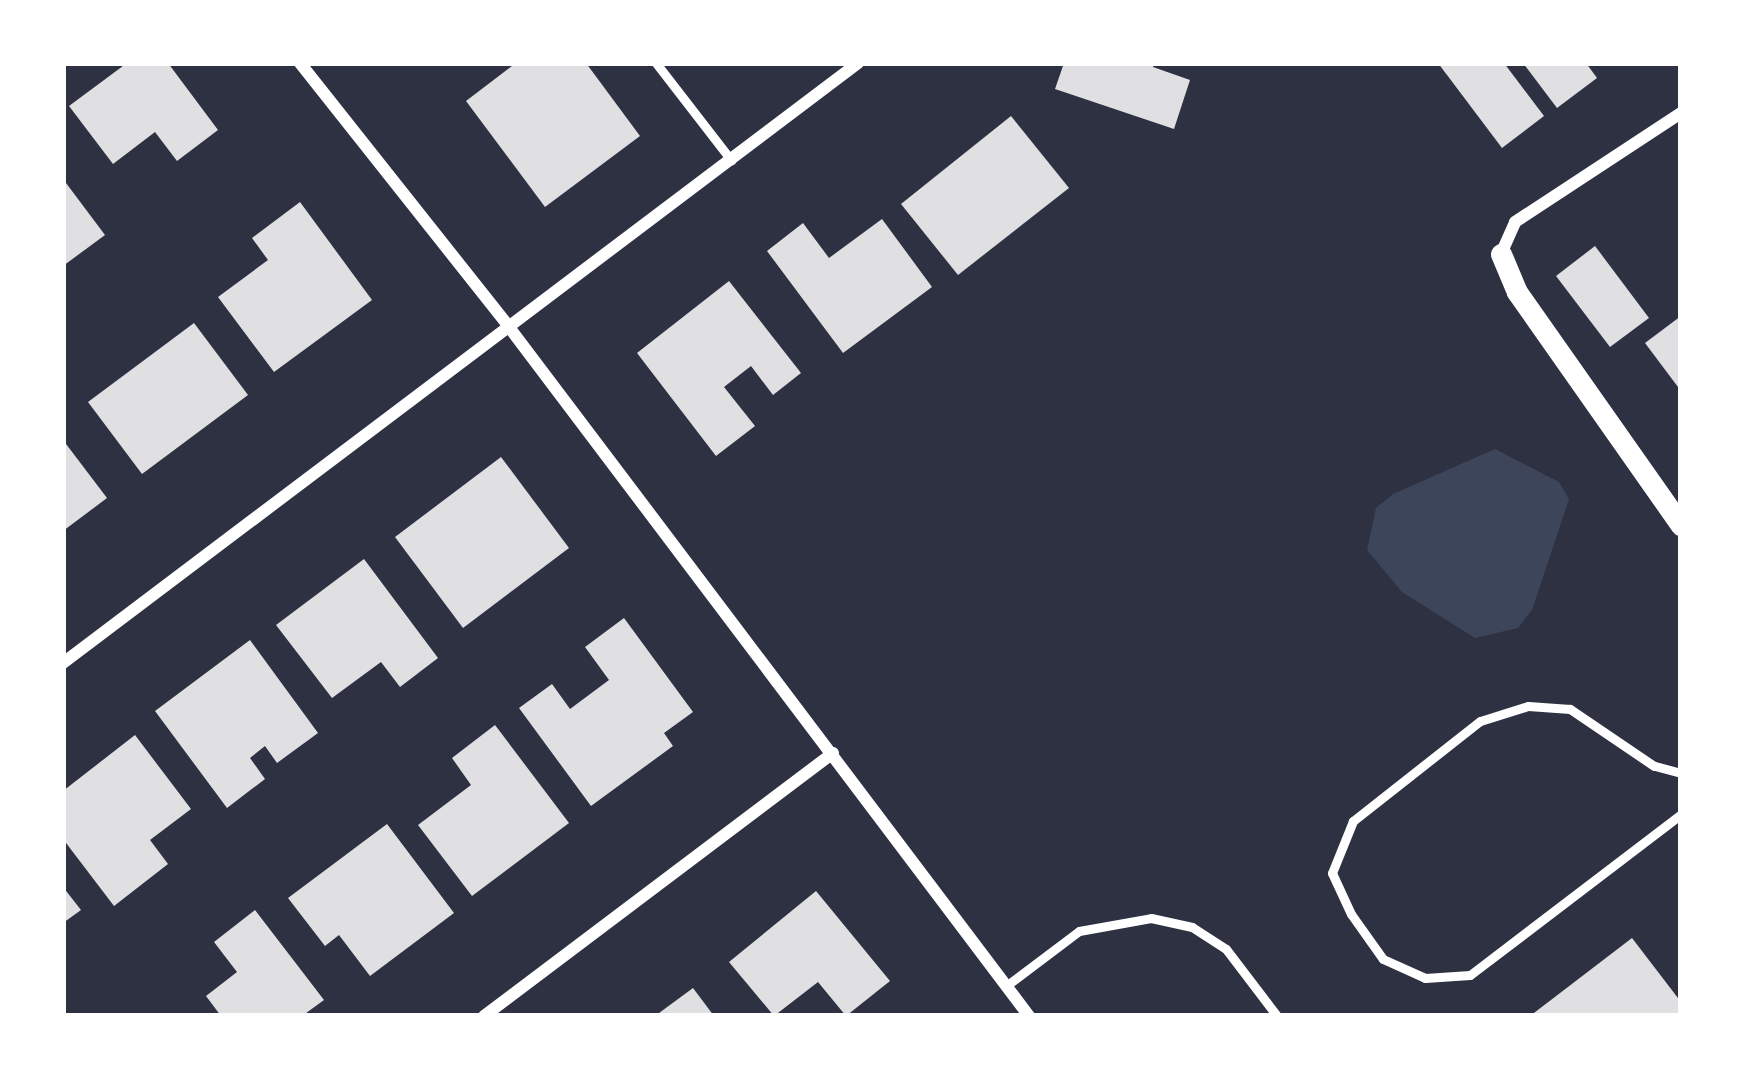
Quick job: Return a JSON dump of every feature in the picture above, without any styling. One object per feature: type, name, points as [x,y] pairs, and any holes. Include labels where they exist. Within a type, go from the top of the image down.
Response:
[{"type":"street","points":[[300,63],[509,327],[1029,1016]]},
{"type":"street","points":[[63,663],[858,63]]},
{"type":"street","points":[[1679,518],[1517,292],[1501,254],[1515,222],[1681,112]]},
{"type":"street","points":[[484,1016],[833,753]]},
{"type":"lane","points":[[656,63],[730,160]]},
{"type":"lane","points":[[1681,773],[1654,766],[1570,709],[1528,706],[1480,721],[1353,821],[1332,873],[1351,914],[1384,959],[1425,978],[1470,975],[1681,814]]},
{"type":"lane","points":[[1006,986],[1079,932],[1151,918],[1192,927],[1226,949],[1277,1016]]},
{"type":"shaded area","points":[[1495,449],[1559,482],[1569,499],[1532,610],[1518,628],[1475,638],[1402,592],[1367,550],[1376,508],[1393,494]]},
{"type":"building","points":[[127,63],[168,63],[218,130],[177,161],[155,132],[113,164],[69,106]]},
{"type":"building","points":[[516,63],[586,63],[640,136],[545,207],[466,101]]},
{"type":"building","points":[[1064,63],[1154,63],[1153,67],[1190,80],[1174,129],[1055,89]]},
{"type":"building","points":[[1438,63],[1504,63],[1544,116],[1502,148]]},
{"type":"building","points":[[1523,63],[1586,63],[1597,78],[1557,108]]},
{"type":"building","points":[[1011,116],[1069,188],[958,275],[901,204]]},
{"type":"building","points":[[63,179],[105,235],[63,266]]},
{"type":"building","points":[[300,202],[372,300],[274,372],[218,297],[268,260],[252,238]]},
{"type":"building","points":[[882,219],[932,287],[843,353],[767,251],[803,223],[829,258]]},
{"type":"building","points":[[1595,246],[1649,318],[1610,347],[1556,276]]},
{"type":"building","points":[[729,281],[801,373],[773,395],[751,366],[724,387],[755,426],[716,456],[637,353]]},
{"type":"building","points":[[1681,316],[1681,391],[1645,343]]},
{"type":"building","points":[[194,323],[248,395],[142,474],[88,402]]},
{"type":"building","points":[[63,440],[107,498],[63,531]]},
{"type":"building","points":[[501,457],[569,548],[463,628],[395,537]]},
{"type":"building","points":[[364,559],[438,658],[400,687],[381,662],[332,698],[276,625]]},
{"type":"building","points":[[624,618],[693,712],[664,733],[673,746],[591,806],[519,708],[552,684],[570,709],[609,680],[585,647]]},
{"type":"building","points":[[250,640],[318,733],[277,763],[265,746],[250,758],[265,779],[227,808],[155,711]]},
{"type":"building","points":[[495,725],[569,823],[472,896],[418,825],[471,785],[452,758]]},
{"type":"building","points":[[135,735],[191,809],[150,840],[168,864],[114,906],[63,839],[63,791]]},
{"type":"building","points":[[387,824],[454,913],[370,976],[339,935],[325,946],[288,898]]},
{"type":"building","points":[[63,887],[81,910],[63,923]]},
{"type":"building","points":[[816,891],[890,981],[846,1016],[818,982],[774,1016],[729,962]]},
{"type":"building","points":[[255,910],[324,1000],[302,1016],[221,1016],[206,996],[237,972],[214,942]]},
{"type":"building","points":[[1632,938],[1681,1002],[1681,1016],[1530,1016]]},
{"type":"building","points":[[693,988],[714,1016],[655,1016]]}]
